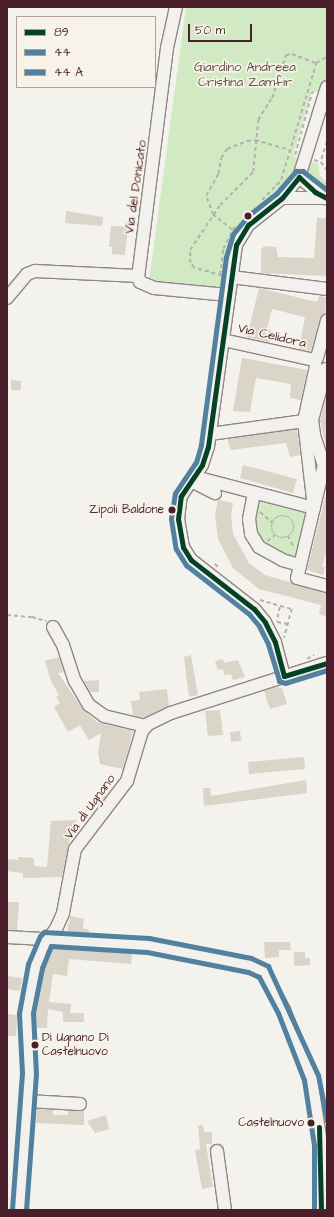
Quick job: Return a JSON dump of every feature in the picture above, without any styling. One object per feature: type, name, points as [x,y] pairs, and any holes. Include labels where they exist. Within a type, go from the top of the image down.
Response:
[{"type":"street","name":"Via del Donicato","points":[[138,276],[167,48],[176,7]]},
{"type":"street","points":[[284,676],[272,634],[261,617],[200,569],[186,553],[178,529],[178,511],[182,496],[206,457],[228,295],[225,276],[242,233],[252,221],[282,198],[299,177],[327,87]]},
{"type":"street","points":[[299,177],[326,198]]},
{"type":"street","points":[[282,198],[326,198]]},
{"type":"street","points":[[7,298],[27,274],[35,271],[138,276],[140,282],[154,288],[228,295]]},
{"type":"street","points":[[225,276],[327,289]]},
{"type":"street","points":[[327,320],[312,420],[314,435],[325,465],[297,578],[327,586]]},
{"type":"street","name":"Via Celidora","points":[[223,340],[321,363]]},
{"type":"street","points":[[314,508],[304,421],[321,363]]},
{"type":"street","points":[[210,434],[304,421]]},
{"type":"street","points":[[309,460],[325,465]]},
{"type":"street","points":[[193,479],[215,493]]},
{"type":"street","points":[[193,479],[314,508]]},
{"type":"street","points":[[254,493],[249,519],[251,534],[260,548],[282,560],[300,565]]},
{"type":"street","points":[[53,628],[63,645],[75,681],[89,705],[104,716],[146,726],[161,716],[327,663]]},
{"type":"street","name":"Via di Ugnano","points":[[19,1210],[30,1057],[27,1007],[39,953],[46,939],[60,921],[75,850],[127,781],[146,726]]},
{"type":"street","points":[[7,937],[148,945],[250,965],[264,972],[301,1052],[310,1078],[323,1128],[321,1210]]},
{"type":"street","points":[[28,1101],[80,1104]]},
{"type":"street","points":[[217,1151],[225,1210]]},
{"type":"path","points":[[238,222],[232,230],[223,249],[225,276],[194,268],[189,258],[190,250],[213,215],[253,172],[256,162],[255,140],[258,120],[272,98],[286,55],[292,54],[316,63]]},
{"type":"path","points":[[259,202],[281,180],[316,63],[327,57]]},
{"type":"path","points":[[232,230],[213,215],[206,196],[218,174],[221,158],[227,149],[255,140],[290,150]]},
{"type":"path","points":[[327,142],[321,162],[327,170]]},
{"type":"path","points":[[283,516],[290,518],[293,525],[291,534],[284,538],[275,535],[272,528],[275,520],[283,516]]},
{"type":"path","points":[[280,606],[277,622],[288,624]]},
{"type":"path","points":[[7,615],[32,617],[48,622],[53,628]]},
{"type":"green space","name":"Giardino Andreea Cristina Zamfir","points":[[186,7],[327,7],[327,81],[321,93],[312,91],[293,156],[300,159],[295,174],[273,199],[240,226],[229,251],[221,293],[149,281]]},
{"type":"green space","points":[[309,160],[318,164],[320,175],[327,182],[327,193],[309,178],[307,170]]},
{"type":"green space","points":[[255,497],[310,510],[297,562],[269,551],[251,524]]},
{"type":"building","points":[[66,211],[103,217],[102,226],[65,223]]},
{"type":"building","points":[[317,218],[327,218],[327,276],[261,273],[261,250],[264,246],[276,247],[278,257],[314,258]]},
{"type":"building","points":[[111,226],[128,227],[125,255],[112,254],[112,247],[109,247]]},
{"type":"building","points":[[259,288],[317,302],[319,296],[326,297],[325,313],[320,318],[311,351],[299,349],[305,317],[272,309],[267,329],[271,330],[270,343],[247,337]]},
{"type":"building","points":[[242,358],[307,370],[301,400],[290,398],[291,384],[256,378],[250,412],[233,411]]},
{"type":"building","points":[[11,380],[21,381],[21,390],[11,390]]},
{"type":"building","points":[[327,394],[327,450],[320,421]]},
{"type":"building","points":[[297,429],[300,455],[290,457],[286,443],[231,450],[228,442],[228,439]]},
{"type":"building","points":[[243,465],[297,479],[293,493],[240,478]]},
{"type":"building","points":[[325,497],[327,498],[327,548],[322,567],[325,567],[323,575],[307,570]]},
{"type":"building","points":[[218,500],[233,503],[231,515],[233,534],[249,563],[265,575],[327,593],[327,617],[319,614],[321,605],[259,589],[233,568],[218,539],[215,515]]},
{"type":"building","points":[[191,655],[198,695],[189,697],[184,657]]},
{"type":"building","points":[[59,657],[64,672],[58,673],[84,711],[97,722],[133,731],[123,769],[100,764],[98,753],[101,733],[89,740],[80,725],[68,732],[54,707],[60,703],[56,697],[59,695],[51,681],[45,661]]},
{"type":"building","points":[[223,659],[224,663],[238,660],[245,677],[233,680],[231,674],[224,675],[223,669],[218,670],[215,661]]},
{"type":"building","points":[[99,680],[99,692],[90,692],[84,681]]},
{"type":"building","points":[[277,687],[282,688],[287,704],[270,709],[264,691]]},
{"type":"building","points":[[167,689],[169,706],[144,718],[133,715],[131,701],[140,700],[139,692]]},
{"type":"building","points":[[220,710],[223,735],[208,736],[205,711]]},
{"type":"building","points":[[240,731],[241,741],[231,742],[230,732]]},
{"type":"building","points":[[304,757],[305,769],[249,774],[248,762]]},
{"type":"building","points":[[306,780],[307,793],[204,806],[203,788],[210,788],[211,796]]},
{"type":"building","points":[[100,791],[106,796],[99,805],[92,798]]},
{"type":"building","points":[[76,820],[78,832],[70,837],[62,877],[23,878],[23,873],[7,871],[7,859],[18,860],[18,857],[34,858],[34,866],[47,867],[51,821]]},
{"type":"building","points":[[8,902],[19,902],[17,930],[7,930]]},
{"type":"building","points":[[70,916],[84,919],[83,928],[89,930],[88,934],[67,933]]},
{"type":"building","points":[[264,942],[290,942],[291,950],[279,950],[279,957],[265,958]]},
{"type":"building","points":[[51,947],[132,952],[131,964],[69,959],[67,976],[53,974],[49,1002],[71,1004],[70,1013],[84,1013],[84,1022],[63,1022],[63,1012],[48,1009],[47,1028],[35,1028],[35,1008],[48,951]]},
{"type":"building","points":[[294,952],[305,952],[305,958],[310,958],[310,965],[294,966]]},
{"type":"building","points":[[7,976],[22,978],[20,991],[7,989]]},
{"type":"building","points":[[7,1014],[17,1015],[16,1036],[7,1036]]},
{"type":"building","points":[[37,1109],[53,1110],[53,1115],[68,1115],[68,1111],[84,1111],[84,1125],[36,1123]]},
{"type":"building","points":[[106,1115],[109,1129],[95,1133],[87,1121]]},
{"type":"building","points":[[203,1125],[204,1132],[212,1132],[212,1144],[206,1144],[213,1187],[202,1189],[195,1150],[200,1149],[198,1126]]},
{"type":"transit line","name":"44","points":[[327,190],[303,171],[296,171],[277,193],[248,216],[233,234],[226,257],[201,445],[196,462],[175,493],[171,519],[176,549],[186,565],[249,614],[259,626],[268,644],[279,681],[285,683],[327,670]]},
{"type":"transit line","name":"89","points":[[299,177],[315,192],[327,198]]},
{"type":"transit line","name":"89","points":[[284,676],[275,642],[265,622],[254,609],[191,560],[183,547],[178,519],[181,496],[202,465],[208,447],[236,245],[248,225],[282,198],[299,177]]},
{"type":"transit line","name":"89","points":[[284,676],[327,663]]},
{"type":"transit line","points":[[12,1209],[22,1073],[19,1013],[28,964],[40,936],[44,932],[149,938],[251,958],[268,966],[318,1075],[327,1121]]},
{"type":"transit line","name":"44","points":[[26,1210],[36,1074],[33,1013],[42,968],[51,946],[147,952],[248,972],[259,977],[278,1013],[304,1080],[314,1145],[314,1210]]},
{"type":"transit line","name":"89","points":[[319,1127],[321,1210]]},
{"type":"place","name":"Zipoli Baldone","points":[[172,510]]},
{"type":"place","name":"Di Ugnano Di Castelnuovo","points":[[35,1045]]},
{"type":"place","name":"Castelnuovo","points":[[311,1123]]}]
